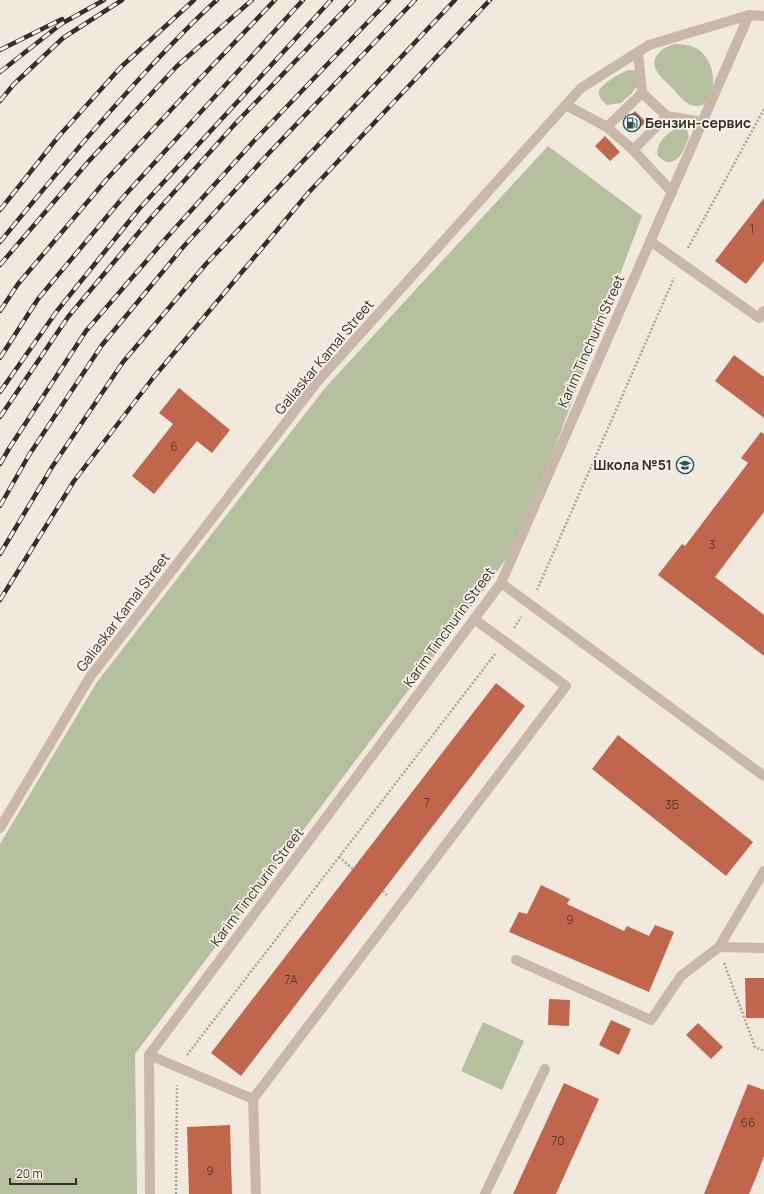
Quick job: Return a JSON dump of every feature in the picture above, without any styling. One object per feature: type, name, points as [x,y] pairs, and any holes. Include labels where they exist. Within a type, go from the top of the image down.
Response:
[{"type":"street","name":"Galiaskar Kamal Street","points":[[0,828],[90,677],[317,382],[581,88],[649,45],[749,15],[764,16]]},
{"type":"street","name":"Karim Tinchurin Street","points":[[149,1055],[501,583],[749,15]]},
{"type":"street","points":[[638,52],[642,93],[666,116],[702,122]]},
{"type":"street","points":[[607,127],[642,93]]},
{"type":"street","points":[[566,105],[607,127],[633,150],[672,192]]},
{"type":"street","points":[[633,150],[666,116]]},
{"type":"street","points":[[650,241],[759,318],[764,311]]},
{"type":"street","points":[[501,583],[764,776]]},
{"type":"street","points":[[256,1194],[253,1099],[566,686],[474,619]]},
{"type":"street","points":[[516,960],[651,1020],[681,976],[719,947],[764,872]]},
{"type":"street","points":[[719,947],[764,948]]},
{"type":"street","points":[[150,1194],[149,1055],[253,1099]]},
{"type":"street","points":[[485,1194],[545,1069]]},
{"type":"path","points":[[339,857],[353,869]]},
{"type":"path","points":[[719,947],[755,1047],[764,1051]]},
{"type":"green space","points":[[675,44],[696,48],[703,54],[710,64],[713,77],[712,90],[707,101],[703,104],[694,106],[686,103],[657,72],[654,63],[655,58],[666,47]]},
{"type":"green space","points":[[628,70],[638,71],[638,84],[632,93],[621,103],[607,105],[602,101],[599,91],[603,85]]},
{"type":"green space","points":[[679,127],[685,127],[689,137],[679,157],[671,162],[666,162],[658,156],[658,147],[663,138]]},
{"type":"green space","points":[[548,146],[642,216],[521,537],[492,579],[135,1054],[137,1194],[0,1194],[0,844],[97,682],[325,388]]},
{"type":"green space","points":[[483,1022],[524,1041],[502,1090],[461,1071]]},
{"type":"building","points":[[635,111],[646,122],[635,132],[624,121]]},
{"type":"building","points":[[605,136],[620,152],[610,161],[595,146]]},
{"type":"building","points":[[764,198],[764,261],[746,284],[715,261]]},
{"type":"building","points":[[734,355],[764,377],[764,418],[715,381]]},
{"type":"building","points":[[179,388],[230,430],[212,453],[197,441],[154,494],[132,476],[173,424],[159,413]]},
{"type":"building","points":[[761,432],[764,434],[764,512],[715,577],[764,615],[764,656],[658,575],[682,544],[685,546],[748,463],[741,458]]},
{"type":"building","points":[[496,683],[525,706],[241,1076],[211,1053]]},
{"type":"building","points":[[618,735],[753,842],[726,876],[592,769]]},
{"type":"building","points":[[541,885],[570,899],[567,904],[624,931],[627,926],[649,936],[655,925],[674,932],[649,992],[509,932],[519,912],[527,914]]},
{"type":"building","points":[[745,978],[764,978],[764,1018],[746,1018]]},
{"type":"building","points":[[549,999],[570,1000],[569,1026],[548,1025]]},
{"type":"building","points":[[611,1020],[631,1029],[619,1055],[599,1045]]},
{"type":"building","points":[[698,1023],[723,1047],[711,1059],[686,1035]]},
{"type":"building","points":[[564,1083],[599,1099],[556,1194],[513,1194]]},
{"type":"building","points":[[748,1084],[764,1090],[764,1156],[757,1175],[749,1194],[704,1194]]},
{"type":"building","points":[[230,1125],[232,1194],[189,1194],[187,1127]]},
{"type":"railway","points":[[0,72],[61,24],[104,0]]},
{"type":"railway","points":[[0,101],[14,84],[63,38],[122,0]]},
{"type":"railway","points":[[0,210],[59,136],[121,67],[194,0]]},
{"type":"railway","points":[[0,242],[74,152],[113,108],[152,65],[217,0]]},
{"type":"railway","points":[[0,265],[88,162],[177,66],[252,0]]},
{"type":"railway","points":[[0,311],[18,284],[106,180],[275,0]]},
{"type":"railway","points":[[0,358],[38,299],[125,195],[303,0]]},
{"type":"railway","points":[[0,392],[57,311],[139,209],[331,0]]},
{"type":"railway","points":[[0,417],[68,317],[150,219],[235,124],[354,0]]},
{"type":"railway","points":[[0,464],[86,331],[168,236],[253,142],[389,0]]},
{"type":"railway","points":[[0,506],[29,455],[102,345],[184,246],[269,153],[415,0]]},
{"type":"railway","points":[[0,554],[52,467],[123,362],[206,264],[455,0]]},
{"type":"railway","points":[[0,600],[74,481],[153,378],[309,192],[490,0]]},
{"type":"railway","points":[[0,50],[62,19]]},
{"type":"place","name":"Бензин-сервис","points":[[632,123]]},
{"type":"place","name":"Школа №51","points":[[685,465]]}]
